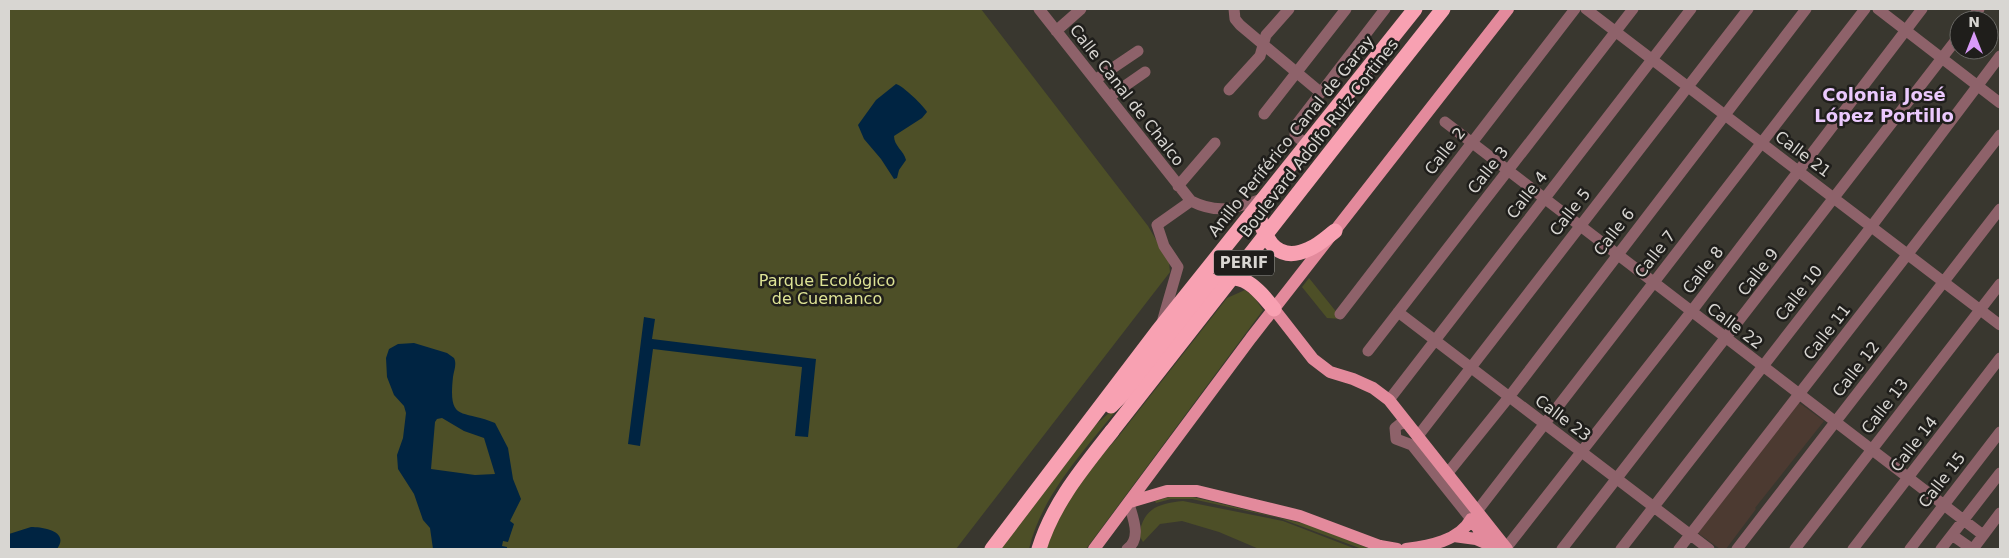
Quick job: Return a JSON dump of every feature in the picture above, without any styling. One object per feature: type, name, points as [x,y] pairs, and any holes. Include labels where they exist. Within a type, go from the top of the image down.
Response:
[{"type":"highway","name":"Anillo Periférico Canal de Garay","points":[[1157,332],[1415,9]]},
{"type":"highway","name":"Boulevard Adolfo Ruiz Cortines","points":[[1039,549],[1056,508],[1079,473],[1443,9]]},
{"type":"highway","points":[[1262,202],[1260,226],[1269,243],[1277,249],[1288,253],[1310,249],[1335,231]]},
{"type":"highway","points":[[1074,444],[1136,381],[1213,282],[1222,278],[1236,277],[1247,280],[1257,288],[1274,308]]},
{"type":"highway","name":"PERIF","points":[[992,549],[1074,444],[1157,332]]},
{"type":"main road","name":"PERIF","points":[[1100,548],[1130,503],[1274,308],[1508,9]]},
{"type":"main road","points":[[1274,308],[1313,359],[1330,372],[1354,379],[1372,388],[1389,400],[1447,474],[1499,548]]},
{"type":"main road","points":[[1130,503],[1166,491],[1198,491],[1300,516],[1380,546],[1397,549]]},
{"type":"main road","points":[[1451,538],[1474,515]]},
{"type":"main road","points":[[1406,549],[1421,547],[1451,538],[1476,539],[1499,548]]},
{"type":"street","name":"Calle Canal de Chalco","points":[[1039,9],[1178,186],[1187,203],[1218,210],[1262,202]]},
{"type":"street","points":[[1056,31],[1082,9]]},
{"type":"street","points":[[1234,9],[1237,22],[1262,46],[1320,92]]},
{"type":"street","points":[[1230,90],[1260,56],[1266,35],[1289,9]]},
{"type":"street","points":[[1264,114],[1346,9]]},
{"type":"street","points":[[1307,145],[1295,135],[1294,130],[1320,92],[1385,9]]},
{"type":"street","name":"Calle 2","points":[[1340,314],[1575,9]]},
{"type":"street","name":"Calle 21","points":[[1586,9],[2000,326]]},
{"type":"street","name":"Calle 3","points":[[1368,351],[1633,9]]},
{"type":"street","name":"Calle 4","points":[[1389,400],[1691,9]]},
{"type":"street","name":"Calle 5","points":[[1418,436],[1748,9]]},
{"type":"street","name":"Calle 6","points":[[1447,474],[1509,397],[1806,9]]},
{"type":"street","name":"Calle 7","points":[[1474,515],[1865,9]]},
{"type":"street","points":[[1878,9],[2000,103]]},
{"type":"street","name":"Calle 8","points":[[1499,548],[1581,452],[1691,312],[1922,9]]},
{"type":"street","name":"Calle 9","points":[[1562,549],[1618,480],[1949,50]]},
{"type":"street","points":[[1095,80],[1138,51]]},
{"type":"street","name":"Calle 10","points":[[1621,549],[1871,227],[2000,56]]},
{"type":"street","points":[[1109,97],[1145,72]]},
{"type":"street","name":"Calle 22","points":[[1445,122],[1507,172],[1983,535]]},
{"type":"street","name":"Calle 11","points":[[1679,549],[2000,135]]},
{"type":"street","points":[[1178,186],[1215,143]]},
{"type":"street","points":[[1157,332],[1168,308],[1178,268],[1164,246],[1157,225],[1187,203]]},
{"type":"street","name":"Calle 12","points":[[1737,549],[2000,209]]},
{"type":"street","name":"Calle 13","points":[[1795,549],[2000,284]]},
{"type":"street","name":"Calle 23","points":[[1398,312],[1709,549]]},
{"type":"street","name":"Calle 14","points":[[1853,549],[2000,358]]},
{"type":"street","points":[[1407,423],[1400,424],[1395,428],[1396,439],[1412,445],[1474,515]]},
{"type":"street","name":"Calle 15","points":[[1910,549],[2000,432]]},
{"type":"street","points":[[1941,549],[2000,473]]},
{"type":"street","points":[[1130,503],[1134,526],[1134,546]]},
{"type":"street","points":[[1952,535],[1972,549],[2000,513]]},
{"type":"shaded area","points":[[1798,402],[1824,421],[1755,508],[1726,549],[1720,549],[1698,533]]},
{"type":"green space","name":"Parque Ecológico de Cuemanco","points":[[9,9],[981,9],[1148,226],[1169,262],[1170,272],[956,549],[9,549]]},
{"type":"green space","points":[[1309,278],[1342,319],[1327,318],[1302,287]]},
{"type":"green space","points":[[1245,290],[1254,297],[1263,310],[1086,549],[1044,549],[1055,517],[1081,479],[1118,437],[1227,298]]},
{"type":"green space","points":[[1128,396],[1070,468],[1057,488],[1045,508],[1029,549],[1000,549],[1092,428]]},
{"type":"green space","points":[[1189,496],[1314,526],[1370,549],[1362,549],[1279,518],[1192,499],[1171,499],[1156,503],[1155,501],[1169,497]]},
{"type":"green space","points":[[1183,501],[1283,521],[1356,549],[1259,549],[1219,532],[1182,521],[1160,524],[1143,542],[1139,535],[1141,526],[1148,513],[1159,506]]},
{"type":"water","points":[[896,84],[913,96],[927,112],[922,118],[894,136],[894,140],[906,160],[899,170],[897,178],[894,179],[881,159],[864,139],[858,125],[876,100]]},
{"type":"water","points":[[644,317],[655,319],[652,339],[816,359],[808,437],[795,436],[802,367],[653,349],[640,446],[628,444]]},
{"type":"water","points":[[414,343],[447,353],[454,358],[452,392],[455,408],[460,412],[495,423],[508,448],[513,479],[521,499],[510,521],[514,524],[508,542],[503,541],[502,546],[507,547],[507,549],[433,549],[430,528],[423,520],[414,494],[398,469],[397,455],[403,438],[406,413],[404,406],[394,395],[387,377],[386,358],[389,349],[398,344]],"holes":[[[442,418],[464,431],[484,438],[495,474],[475,475],[431,469],[435,422],[437,419]]]},
{"type":"water","points":[[31,527],[48,529],[58,534],[60,543],[57,549],[9,549],[9,534]]},
{"type":"district","name":"Colonia José López Portillo","points":[[1884,104]]}]
